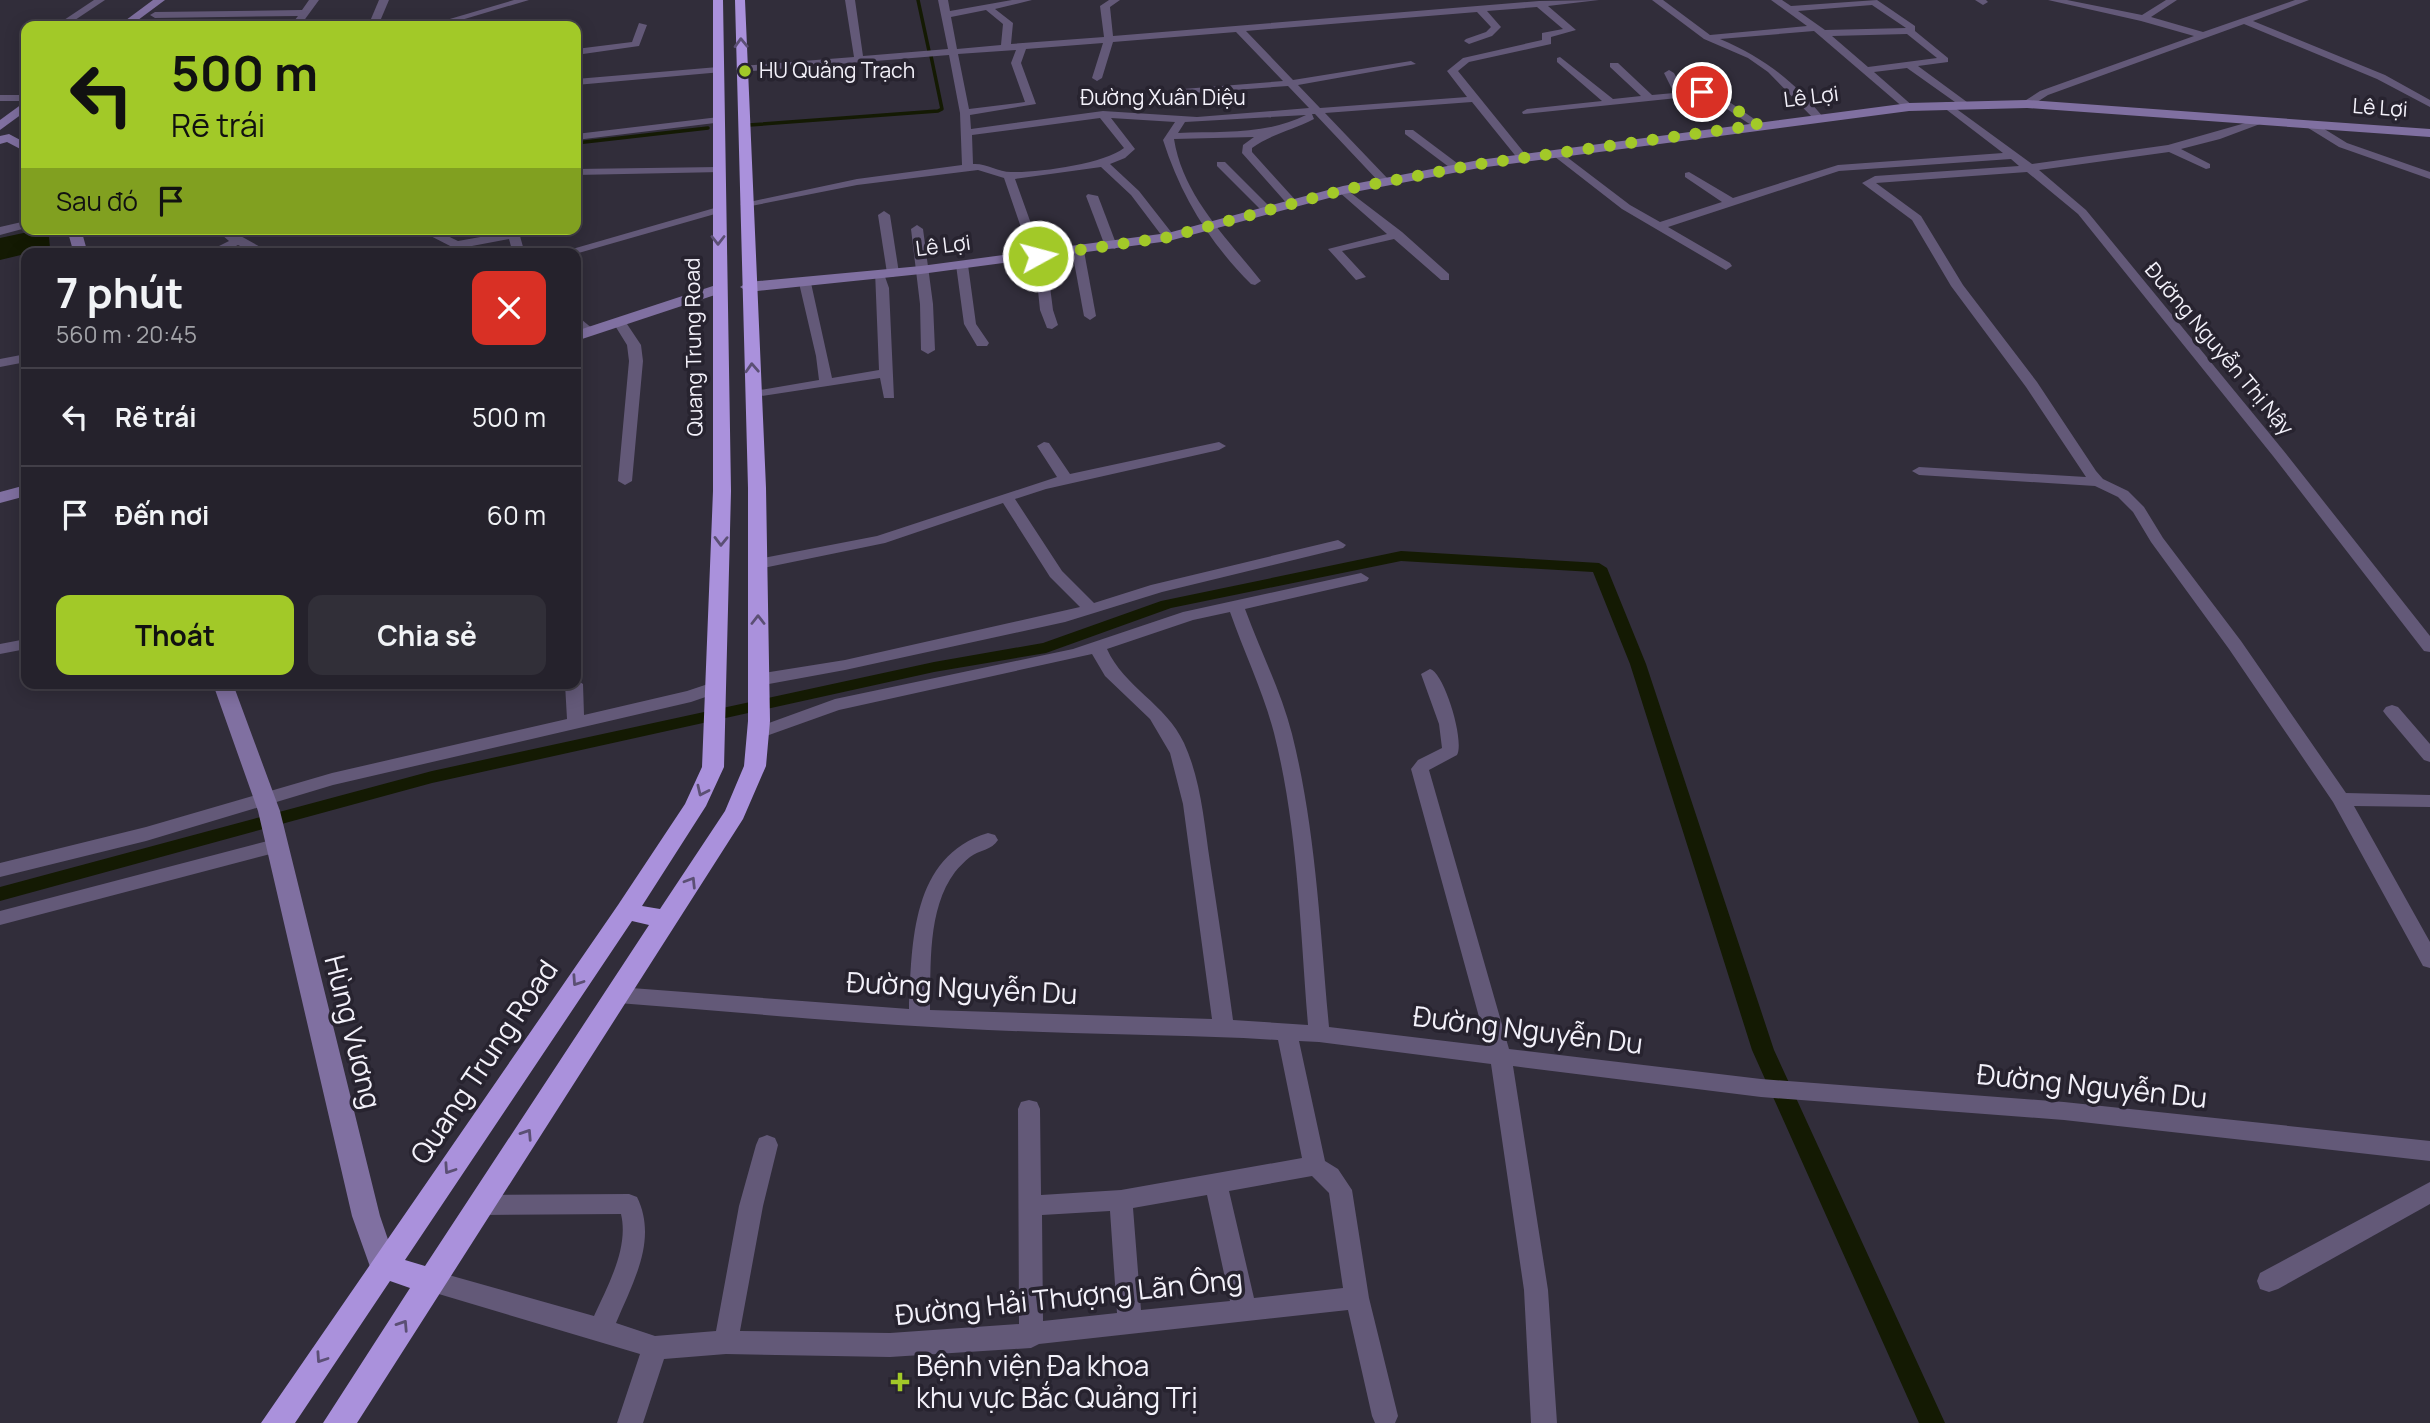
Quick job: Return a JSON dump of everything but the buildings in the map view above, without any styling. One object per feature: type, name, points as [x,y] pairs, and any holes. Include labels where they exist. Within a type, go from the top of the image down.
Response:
[{"type":"highway","name":"Quang Trung Road","points":[[277,1423],[695,806],[713,767],[717,726],[722,491],[718,0]]},
{"type":"highway","points":[[339,1423],[735,813],[755,766],[758,727],[757,488],[740,0]]},
{"type":"highway","points":[[718,70],[741,69]]},
{"type":"highway","points":[[719,127],[744,114]]},
{"type":"highway","points":[[719,127],[744,139]]},
{"type":"highway","points":[[718,170],[744,168]]},
{"type":"highway","points":[[719,289],[748,287]]},
{"type":"highway","points":[[722,491],[757,488]]},
{"type":"highway","points":[[625,911],[667,920]]},
{"type":"highway","points":[[383,1266],[431,1281]]},
{"type":"street","points":[[68,21],[100,0]]},
{"type":"street","points":[[130,21],[160,0]]},
{"type":"street","points":[[147,21],[170,2],[169,0]]},
{"type":"street","points":[[241,14],[256,0]]},
{"type":"street","points":[[299,21],[314,0]]},
{"type":"street","points":[[375,21],[384,0]]},
{"type":"street","points":[[480,0],[505,14]]},
{"type":"street","points":[[449,21],[524,0]]},
{"type":"street","points":[[850,0],[859,59]]},
{"type":"street","points":[[943,0],[965,113],[968,169]]},
{"type":"street","points":[[946,15],[1027,0]]},
{"type":"street","points":[[1097,78],[1109,40],[1103,3],[1115,0]]},
{"type":"street","points":[[741,69],[1594,0]]},
{"type":"street","points":[[1657,0],[1707,37],[1742,52],[1772,70],[1818,117]]},
{"type":"street","points":[[1776,0],[1820,30],[1909,107]]},
{"type":"street","points":[[2053,0],[2143,18],[2202,35]]},
{"type":"street","points":[[2143,18],[2172,0]]},
{"type":"street","points":[[2027,104],[2044,93],[2304,0]]},
{"type":"street","points":[[1790,9],[1872,1],[1910,26],[1912,28],[1909,31]]},
{"type":"street","points":[[1522,157],[1452,71],[1463,61],[1549,42],[1545,36],[1572,30],[1539,4]]},
{"type":"street","points":[[987,7],[1008,23],[1006,48]]},
{"type":"street","points":[[1469,41],[1489,34],[1496,27],[1480,10]]},
{"type":"street","points":[[155,15],[305,13]]},
{"type":"street","points":[[2244,21],[2381,78],[2430,104]]},
{"type":"street","points":[[581,51],[632,46],[636,44],[642,25]]},
{"type":"street","points":[[1239,29],[1385,182]]},
{"type":"street","points":[[1707,37],[1820,30],[1909,31],[1945,60],[1865,70]]},
{"type":"street","points":[[965,113],[1031,104],[1016,63],[1023,47]]},
{"type":"street","points":[[1560,60],[1610,102]]},
{"type":"street","points":[[1183,92],[1291,83],[1411,64]]},
{"type":"street","points":[[1614,65],[1649,98]]},
{"type":"street","points":[[1911,66],[1966,105]]},
{"type":"street","points":[[581,82],[718,70]]},
{"type":"street","points":[[1669,73],[1679,94]]},
{"type":"street","points":[[1527,112],[1679,94],[1713,93],[1758,125]]},
{"type":"street","points":[[0,97],[21,98]]},
{"type":"street","points":[[1293,204],[1247,153],[1247,147],[1266,134],[1321,114],[1476,99]]},
{"type":"street","name":"Lê Lợi","points":[[748,287],[921,270],[1111,246],[1169,237],[1343,190],[1457,168],[1758,125],[1909,107],[2027,104],[2430,133]]},
{"type":"street","name":"Đường Nguyễn Thị Nậy","points":[[1947,105],[2082,212],[2278,453],[2430,647]]},
{"type":"street","points":[[2,134],[21,111]]},
{"type":"street","points":[[746,204],[857,182],[968,169],[990,168],[1009,176],[1103,163],[1130,149],[1103,114]]},
{"type":"street","name":"Đường Xuân Diệu","points":[[966,133],[1103,114],[1181,121],[1321,114]]},
{"type":"street","points":[[1181,121],[1170,136],[1170,146],[1207,228],[1255,281]]},
{"type":"street","points":[[2098,482],[2032,385],[1956,286],[1927,231],[1909,210],[1868,183],[1875,179],[2030,169],[2171,148],[2263,121]]},
{"type":"street","points":[[2309,124],[2343,145],[2430,176]]},
{"type":"street","points":[[2,134],[21,125]]},
{"type":"street","points":[[581,137],[719,127]]},
{"type":"street","points":[[581,146],[719,127]]},
{"type":"street","points":[[1409,132],[1457,168]]},
{"type":"street","points":[[2,134],[21,134]]},
{"type":"street","points":[[2,134],[21,145]]},
{"type":"street","points":[[1170,136],[1266,134]]},
{"type":"street","points":[[2171,148],[2206,166]]},
{"type":"street","points":[[1555,153],[1619,202],[1726,266]]},
{"type":"street","points":[[1659,226],[1838,169],[2011,156]]},
{"type":"street","points":[[1103,163],[1128,186],[1169,237]]},
{"type":"street","points":[[1221,164],[1268,211]]},
{"type":"street","points":[[581,173],[718,170]]},
{"type":"street","points":[[1689,175],[1732,203]]},
{"type":"street","points":[[1009,176],[1013,196],[1044,275],[1044,312],[1052,325]]},
{"type":"street","points":[[1343,190],[1398,234],[1445,277]]},
{"type":"street","points":[[1092,196],[1111,246]]},
{"type":"street","points":[[581,248],[718,210]]},
{"type":"street","points":[[884,215],[886,273],[883,288],[889,395]]},
{"type":"street","points":[[0,231],[21,226]]},
{"type":"street","points":[[917,229],[921,270],[928,299],[928,350]]},
{"type":"street","points":[[1360,277],[1334,249],[1398,234]]},
{"type":"street","points":[[226,235],[255,248]]},
{"type":"street","points":[[435,235],[456,245],[503,235]]},
{"type":"street","points":[[222,248],[240,240]]},
{"type":"street","points":[[1078,251],[1085,281],[1085,305],[1090,316]]},
{"type":"street","points":[[962,265],[970,324],[982,343]]},
{"type":"street","points":[[805,283],[823,356],[826,381]]},
{"type":"street","points":[[582,334],[620,324],[719,289]]},
{"type":"street","points":[[620,324],[634,345],[636,361],[625,481]]},
{"type":"street","points":[[0,363],[21,359]]},
{"type":"street","points":[[753,395],[886,373]]},
{"type":"street","points":[[1044,446],[1066,479]]},
{"type":"street","points":[[758,564],[880,540],[1066,479],[1219,446]]},
{"type":"street","points":[[1919,471],[2098,482],[2123,495],[2138,510],[2156,539],[2235,645],[2341,799],[2430,960]]},
{"type":"street","points":[[0,498],[21,492]]},
{"type":"street","points":[[1006,497],[1056,574],[1090,608]]},
{"type":"street","points":[[758,684],[1065,617],[1157,588],[1338,545]]},
{"type":"street","points":[[758,727],[835,705],[1098,648],[1175,621],[1235,604],[1361,578]]},
{"type":"street","points":[[1235,604],[1282,730],[1293,782],[1306,872],[1319,1034]]},
{"type":"street","points":[[0,649],[21,645]]},
{"type":"street","points":[[1098,648],[1113,678],[1167,727],[1183,768],[1192,804],[1224,1028]]},
{"type":"street","points":[[1430,674],[1448,724],[1451,751],[1423,764],[1420,769],[1501,1057],[1536,1290],[1544,1423]]},
{"type":"street","name":"Hùng Vương","points":[[225,689],[267,806],[368,1225],[383,1266]]},
{"type":"street","points":[[574,689],[576,722]]},
{"type":"street","points":[[0,870],[267,806],[332,779],[718,690]]},
{"type":"street","points":[[2392,711],[2430,756]]},
{"type":"street","points":[[2341,799],[2430,801]]},
{"type":"street","points":[[919,1018],[924,933],[929,904],[946,871],[964,851],[988,840]]},
{"type":"street","points":[[0,918],[275,843]]},
{"type":"street","name":"Đường Nguyễn Du","points":[[618,995],[919,1018],[1224,1028],[1319,1034],[1761,1088],[2064,1111],[2430,1151]]},
{"type":"street","points":[[1287,1032],[1315,1166],[1330,1176],[1340,1190],[1357,1298],[1385,1416]]},
{"type":"street","points":[[1029,1110],[1031,1336]]},
{"type":"street","points":[[726,1342],[751,1206],[767,1145]]},
{"type":"street","points":[[1029,1206],[1121,1200],[1315,1166]]},
{"type":"street","points":[[1216,1185],[1244,1310]]},
{"type":"street","points":[[2269,1280],[2430,1192]]},
{"type":"street","points":[[1121,1200],[1130,1325]]},
{"type":"street","points":[[481,1205],[629,1204],[636,1216],[637,1235],[601,1329]]},
{"type":"street","name":"Đường Hải Thượng Lãn Ông","points":[[431,1281],[601,1329],[654,1348],[726,1342],[890,1345],[1031,1336],[1357,1298]]},
{"type":"street","points":[[630,1423],[654,1348]]},
{"type":"shaded area","points":[[21,234],[54,235],[49,237],[50,248],[21,248],[21,255],[0,260],[0,238]]},
{"type":"waterway","points":[[918,0],[929,51]]},
{"type":"waterway","points":[[749,125],[938,111],[942,109],[931,56]]},
{"type":"waterway","points":[[581,142],[708,128]]},
{"type":"waterway","points":[[0,894],[432,777],[934,667],[1046,648],[1167,604],[1401,556],[1599,568],[1638,664],[1763,1050],[1932,1423]]},
{"type":"place","name":"HU Quảng Trạch","points":[[745,71]]},
{"type":"place","name":"Bệnh viện Đa khoa khu vực Bắc Quảng Trị","points":[[900,1382]]},
{"type":"route","points":[[1038,256],[1169,237],[1343,190],[1479,164],[1758,125],[1713,93],[1702,92]]}]
